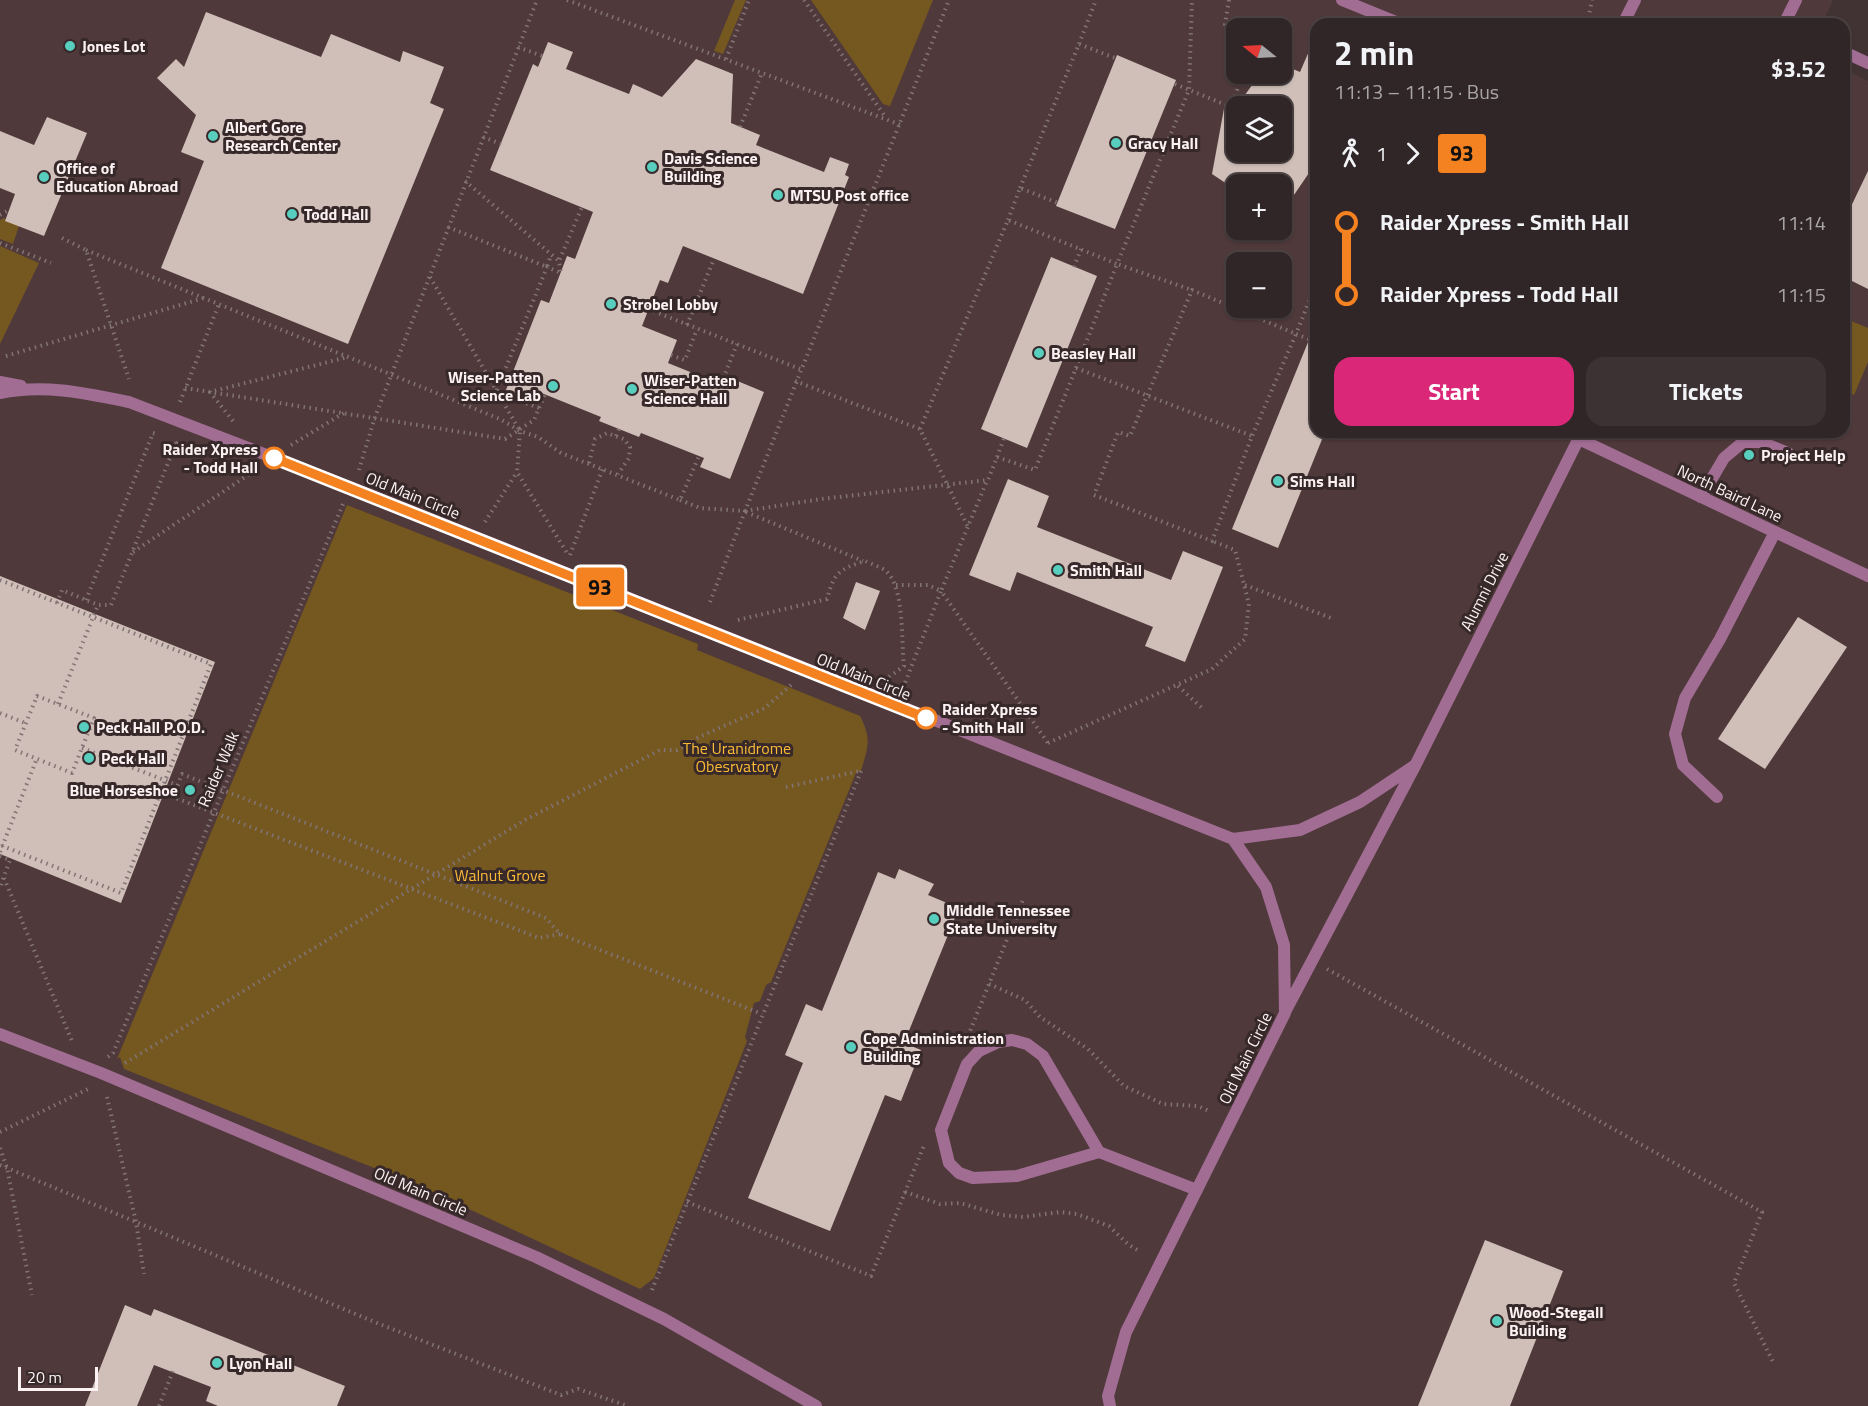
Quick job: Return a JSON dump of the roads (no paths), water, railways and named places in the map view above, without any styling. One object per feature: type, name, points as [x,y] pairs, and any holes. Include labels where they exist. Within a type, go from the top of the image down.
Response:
[{"type":"street","points":[[1342,0],[1386,18]]},
{"type":"street","points":[[1626,18],[1635,0]]},
{"type":"street","points":[[1787,18],[1796,0]]},
{"type":"street","points":[[1850,55],[1868,63]]},
{"type":"street","points":[[0,382],[28,387]]},
{"type":"street","name":"Old Main Circle","points":[[0,393],[28,387],[129,402],[350,487],[1233,839],[1266,887],[1284,945],[1285,1013],[1126,1332],[1108,1396],[1110,1406]]},
{"type":"street","name":"Alumni Drive","points":[[1285,1013],[1415,766],[1580,438]]},
{"type":"street","name":"North Baird Lane","points":[[1585,438],[1701,497],[1868,576]]},
{"type":"street","points":[[1701,497],[1724,458],[1743,442],[1761,442],[1788,453]]},
{"type":"street","points":[[1717,797],[1683,765],[1675,734],[1685,698],[1720,639],[1775,532]]},
{"type":"street","points":[[1233,839],[1300,830],[1360,802],[1415,766]]},
{"type":"street","name":"Old Main Circle","points":[[0,1034],[101,1073],[536,1257],[664,1319],[816,1406]]},
{"type":"street","points":[[1099,1152],[1043,1056],[1027,1044],[1012,1040],[998,1042],[979,1051],[967,1064],[941,1130],[949,1163],[959,1173],[973,1178],[1017,1176],[1099,1152],[1197,1190]]},
{"type":"place","name":"Jones Lot","points":[[70,46]]},
{"type":"place","name":"Albert Gore Research Center","points":[[213,136]]},
{"type":"place","name":"Gracy Hall","points":[[1116,143]]},
{"type":"place","name":"Davis Science Building","points":[[652,167]]},
{"type":"place","name":"Office of Education Abroad","points":[[44,177]]},
{"type":"place","name":"MTSU Post office","points":[[778,195]]},
{"type":"place","name":"Todd Hall","points":[[292,214]]},
{"type":"place","name":"Strobel Lobby","points":[[611,304]]},
{"type":"place","name":"Beasley Hall","points":[[1039,353]]},
{"type":"place","name":"Wiser-Patten Science Lab","points":[[553,386]]},
{"type":"place","name":"Wiser-Patten Science Hall","points":[[632,389]]},
{"type":"place","name":"Project Help","points":[[1749,455]]},
{"type":"place","name":"Raider Xpress - Todd Hall","points":[[274,458]]},
{"type":"place","name":"Sims Hall","points":[[1278,481]]},
{"type":"place","name":"Smith Hall","points":[[1058,570]]},
{"type":"place","name":"Raider Xpress - Smith Hall","points":[[926,718]]},
{"type":"place","name":"Peck Hall P.O.D.","points":[[84,727]]},
{"type":"place","name":"Peck Hall","points":[[89,758]]},
{"type":"place","name":"Blue Horseshoe","points":[[190,790]]},
{"type":"place","name":"Middle Tennessee State University","points":[[934,919]]},
{"type":"place","name":"Cope Administration Building","points":[[851,1047]]},
{"type":"place","name":"Wood-Stegall Building","points":[[1497,1321]]},
{"type":"place","name":"Lyon Hall","points":[[217,1363]]},
{"type":"park label","name":"The Uranidrome Obesrvatory","points":[[737,757]]},
{"type":"park label","name":"Walnut Grove","points":[[500,875]]}]
